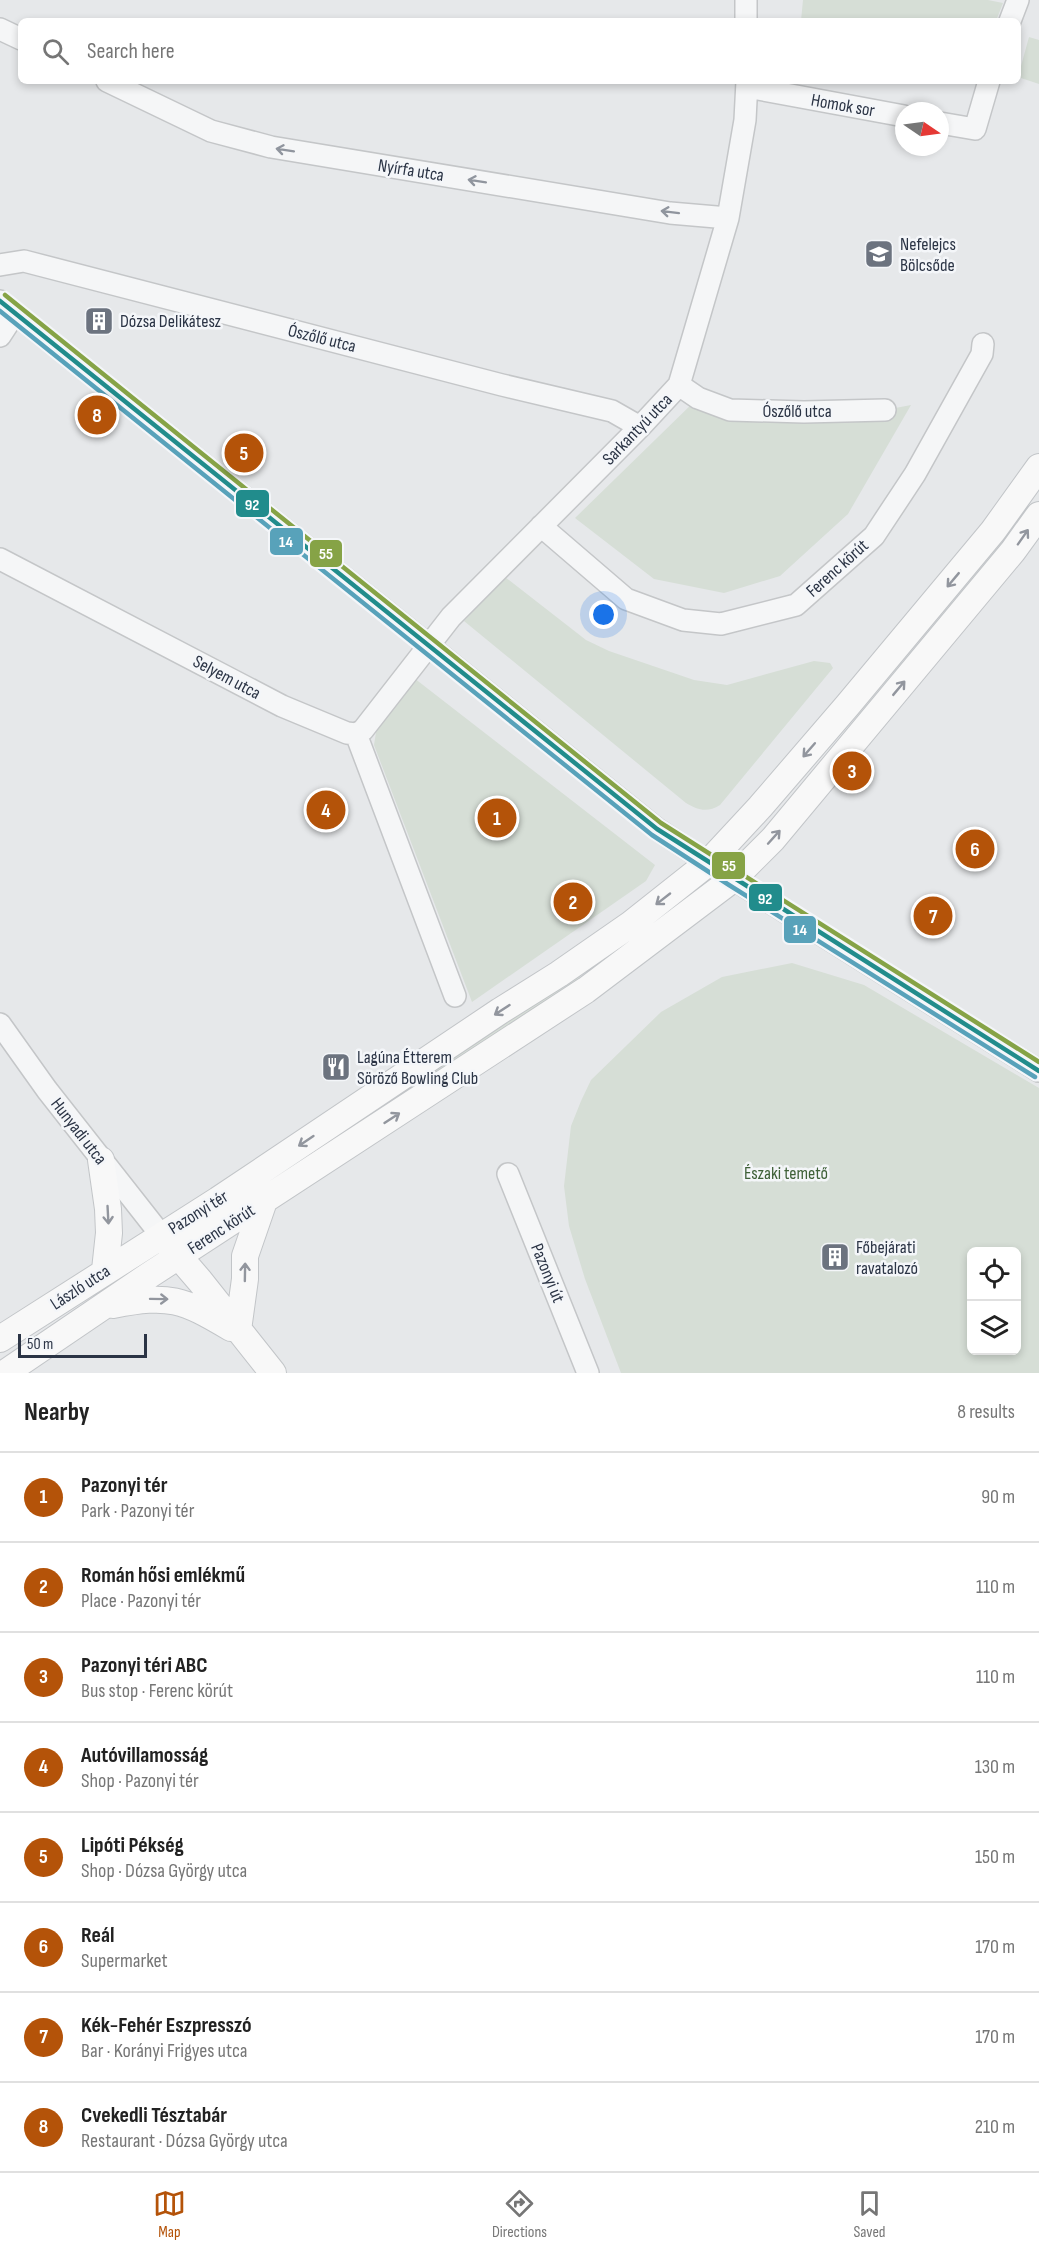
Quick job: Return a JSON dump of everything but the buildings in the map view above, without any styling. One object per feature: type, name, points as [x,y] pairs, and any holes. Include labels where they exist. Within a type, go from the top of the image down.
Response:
[{"type":"main road","points":[[708,863],[832,723],[972,557],[1039,467]]},
{"type":"main road","points":[[239,1332],[245,1279],[245,1256],[264,1201],[586,990],[733,879],[773,839],[1013,551],[1039,515]]},
{"type":"main road","name":"Pazonyi tér","points":[[161,1235],[559,974],[631,924],[708,863]]},
{"type":"main road","points":[[101,1160],[109,1233],[105,1270]]},
{"type":"main road","name":"Ferenc körút","points":[[101,1307],[264,1201]]},
{"type":"main road","points":[[161,1235],[273,1373]]},
{"type":"main road","name":"László utca","points":[[0,1339],[161,1235]]},
{"type":"main road","points":[[101,1307],[145,1299],[167,1298],[196,1307],[239,1332]]},
{"type":"main road","name":"László utca","points":[[5,1373],[101,1307]]},
{"type":"street","points":[[746,0],[746,18]]},
{"type":"street","points":[[1011,18],[1018,0]]},
{"type":"street","points":[[0,29],[18,38]]},
{"type":"street","name":"Nyírfa utca","points":[[113,84],[211,131],[271,147],[670,213],[728,218]]},
{"type":"street","name":"Sarkantyú utca","points":[[427,645],[451,617],[679,385],[728,218],[745,120],[747,84]]},
{"type":"street","name":"Homok sor","points":[[747,84],[895,114]]},
{"type":"street","points":[[949,125],[975,129],[989,84]]},
{"type":"street","name":"Ószőlő utca","points":[[0,265],[24,261],[502,385],[612,411],[640,427]]},
{"type":"street","points":[[0,336],[8,307],[657,829],[1039,1071]]},
{"type":"street","name":"Ferenc körút","points":[[541,526],[626,599],[683,620],[721,624],[796,605],[874,536],[915,474],[982,354],[983,344]]},
{"type":"street","name":"Ószőlő utca","points":[[679,385],[698,398],[730,410],[804,412],[885,410]]},
{"type":"street","name":"Selyem utca","points":[[0,559],[282,706],[347,733],[356,734]]},
{"type":"street","points":[[427,645],[363,730],[356,734],[455,996]]},
{"type":"street","name":"Hunyadi utca","points":[[0,1024],[46,1090],[161,1235]]},
{"type":"street","name":"Pazonyi út","points":[[508,1174],[588,1373]]},
{"type":"green space","points":[[803,0],[988,0],[1003,3],[997,18],[801,18]]},
{"type":"green space","points":[[1029,37],[1039,40],[1039,84],[1021,78],[1021,66]]},
{"type":"green space","points":[[698,398],[885,410],[911,405],[848,514],[780,576],[724,593],[654,579],[575,518]]},
{"type":"green space","points":[[505,577],[586,640],[609,651],[694,680],[727,685],[814,661],[830,663],[833,668],[720,805],[707,810],[699,809],[686,803],[464,621]]},
{"type":"green space","points":[[414,678],[655,865],[646,881],[472,1002],[374,745],[377,726]]},
{"type":"green space","points":[[600,954],[575,982],[324,1146],[348,1121]]},
{"type":"green space","name":"Északi temető","points":[[792,963],[864,985],[1039,1088],[1039,1373],[621,1373],[585,1279],[569,1226],[564,1186],[571,1126],[591,1080],[661,1012],[722,977]]},
{"type":"transit line","name":"55","points":[[5,295],[661,823],[1039,1062]]},
{"type":"transit line","name":"92","points":[[0,301],[657,829],[1039,1071]]},
{"type":"transit line","name":"14","points":[[0,311],[652,835],[1035,1077]]},
{"type":"place","name":"Nefelejcs Bölcsőde","points":[[879,254]]},
{"type":"place","name":"Dózsa Delikátesz","points":[[99,321]]},
{"type":"place","name":"Cvekedli Tésztabár","points":[[97,415]]},
{"type":"place","name":"Lipóti Pékség","points":[[244,453]]},
{"type":"place","name":"Pazonyi téri ABC","points":[[852,771]]},
{"type":"place","name":"Autóvillamosság","points":[[326,810]]},
{"type":"place","name":"Pazonyi tér","points":[[497,818]]},
{"type":"place","name":"Reál","points":[[975,849]]},
{"type":"place","name":"Román hősi emlékmű","points":[[573,902]]},
{"type":"place","name":"Kék-Fehér Eszpresszó","points":[[933,916]]},
{"type":"place","name":"Lagúna Étterem Söröző Bowling Club","points":[[336,1067]]},
{"type":"place","name":"Főbejárati ravatalozó","points":[[835,1257]]}]
